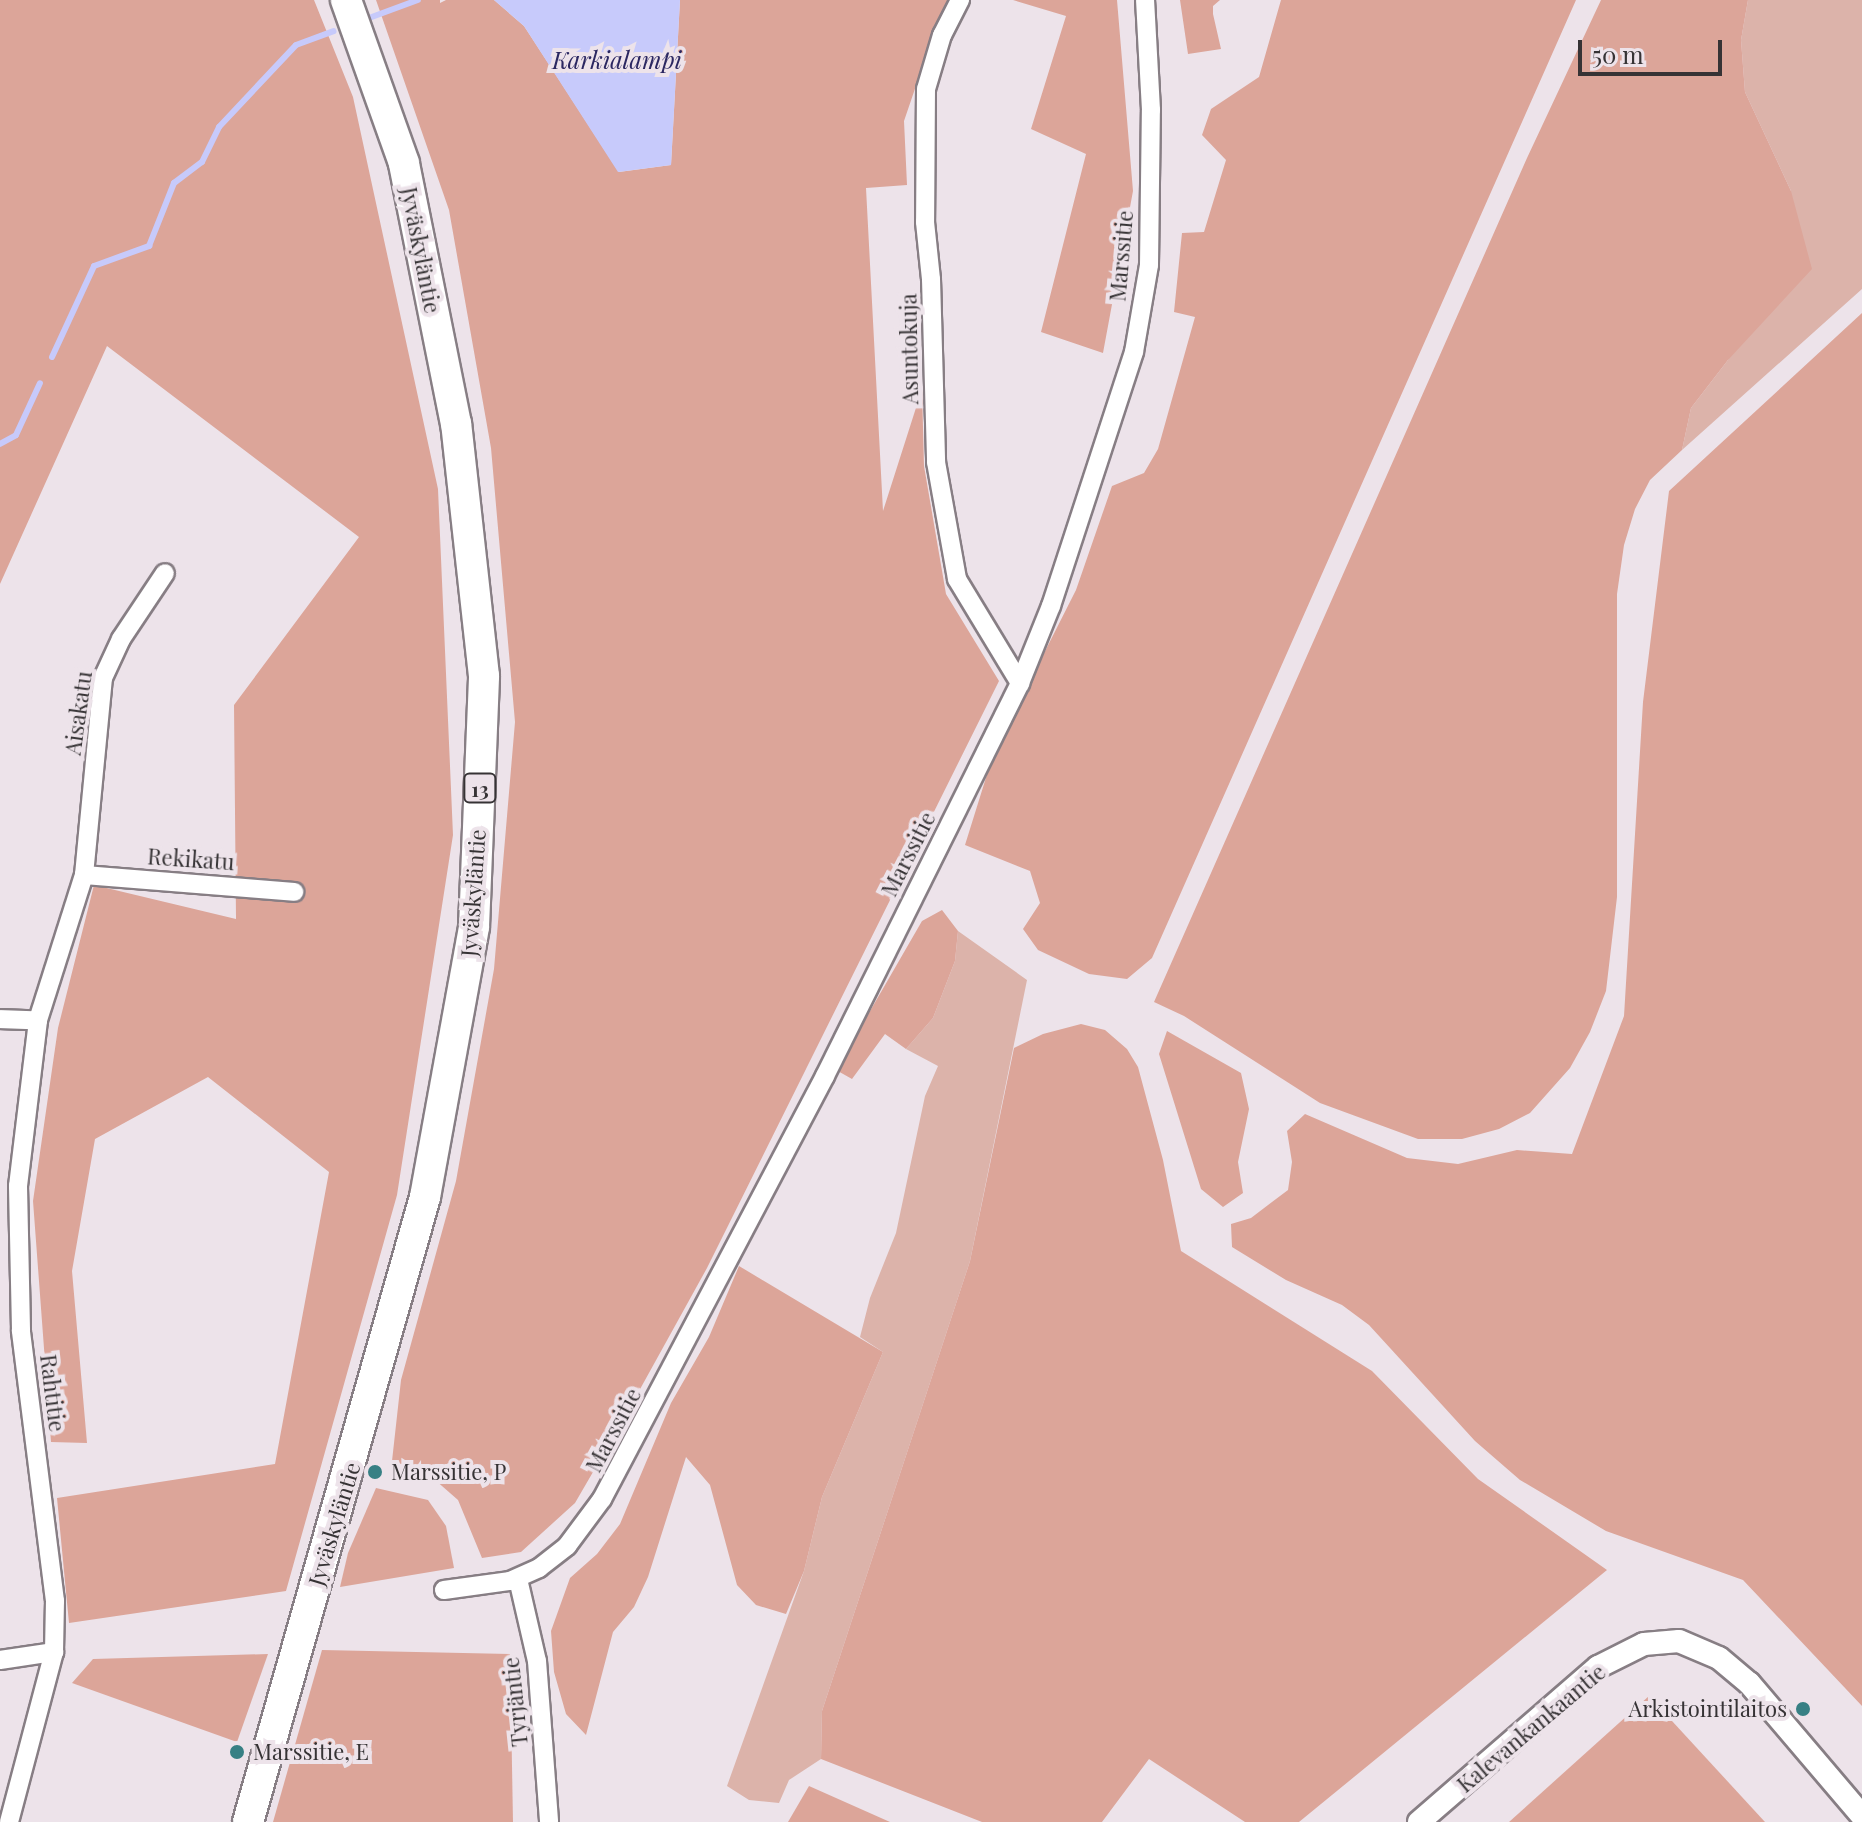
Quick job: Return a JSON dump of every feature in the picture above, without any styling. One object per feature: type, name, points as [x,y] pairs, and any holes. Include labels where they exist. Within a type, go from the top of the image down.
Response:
[{"type":"highway","name":"Jyväskyläntie","points":[[248,1822],[425,1197],[474,927],[484,676],[456,424],[407,179],[346,0]]},
{"type":"street","name":"Asuntokuja","points":[[960,0],[942,35],[926,89],[925,222],[931,279],[936,462],[957,579],[1020,683]]},
{"type":"street","name":"Marssitie","points":[[444,1590],[518,1579],[567,1546],[623,1464],[825,1076],[1020,683],[1051,606],[1134,352],[1149,265],[1151,110],[1145,0]]},
{"type":"street","name":"Aisakatu","points":[[84,875],[103,678],[121,639],[165,573]]},
{"type":"street","name":"Rekikatu","points":[[84,875],[294,892]]},
{"type":"street","name":"Rahtitie","points":[[9,1822],[54,1652],[55,1601],[21,1330],[18,1186],[38,1020],[84,875]]},
{"type":"street","points":[[0,1019],[38,1020]]},
{"type":"street","name":"Tyrjäntie","points":[[518,1579],[537,1661],[549,1822]]},
{"type":"street","name":"Kalevankankaantie","points":[[1419,1822],[1598,1667],[1644,1644],[1679,1641],[1719,1658],[1749,1683],[1862,1816]]},
{"type":"street","points":[[0,1660],[54,1652]]},
{"type":"shaded area","points":[[0,0],[314,0],[353,97],[438,489],[453,835],[397,1195],[286,1591],[69,1623],[57,1498],[275,1464],[329,1172],[208,1077],[95,1139],[72,1271],[87,1443],[51,1442],[33,1201],[58,1028],[94,885],[236,919],[234,705],[359,537],[107,346],[0,584]]},
{"type":"shaded area","points":[[376,0],[440,0],[440,3],[446,0],[494,0],[524,26],[619,172],[671,165],[680,0],[953,0],[933,36],[904,121],[907,185],[866,188],[883,511],[922,389],[924,466],[946,594],[999,681],[707,1268],[575,1503],[521,1552],[482,1558],[458,1500],[426,1472],[392,1461],[401,1380],[456,1181],[494,969],[515,722],[491,448],[449,210]]},
{"type":"shaded area","points":[[1013,0],[1117,0],[1133,191],[1103,353],[1041,332],[1086,154],[1031,129],[1066,16]]},
{"type":"shaded area","points":[[1180,0],[1220,0],[1213,6],[1213,14],[1221,49],[1188,54]]},
{"type":"shaded area","points":[[1281,0],[1576,0],[1152,958],[1127,979],[1089,974],[1038,950],[1023,929],[1040,903],[1030,871],[965,845],[994,752],[1076,590],[1112,486],[1144,473],[1158,449],[1195,317],[1174,312],[1182,233],[1204,232],[1226,160],[1202,135],[1211,109],[1259,77]]},
{"type":"shaded area","points":[[1601,0],[1748,0],[1741,40],[1745,92],[1791,191],[1812,269],[1728,360],[1691,408],[1682,450],[1650,480],[1635,509],[1624,545],[1617,594],[1617,897],[1606,991],[1590,1032],[1570,1068],[1530,1113],[1499,1129],[1462,1139],[1418,1139],[1320,1103],[1184,1016],[1154,1002],[1527,158]]},
{"type":"shaded area","points":[[1748,0],[1862,0],[1862,289],[1682,450],[1691,408],[1728,360],[1791,191],[1745,92],[1741,40]]},
{"type":"shaded area","points":[[1862,313],[1862,1706],[1743,1580],[1606,1531],[1520,1480],[1475,1441],[1369,1325],[1342,1305],[1286,1280],[1232,1247],[1231,1224],[1251,1218],[1288,1190],[1292,1162],[1287,1131],[1305,1114],[1407,1158],[1458,1164],[1517,1150],[1572,1154],[1624,1016],[1643,702],[1669,491]]},
{"type":"shaded area","points":[[942,910],[958,931],[955,961],[933,1018],[906,1049],[885,1034],[852,1079],[836,1070],[922,921]]},
{"type":"shaded area","points":[[958,931],[1027,980],[970,1261],[822,1711],[821,1759],[789,1780],[779,1803],[749,1800],[727,1786],[804,1571],[822,1497],[883,1352],[860,1337],[870,1298],[896,1233],[925,1096],[938,1066],[906,1049],[933,1018],[955,961]]},
{"type":"shaded area","points":[[1081,1024],[1105,1030],[1127,1049],[1138,1067],[1163,1160],[1181,1251],[1372,1371],[1478,1479],[1607,1570],[1299,1822],[1245,1822],[1149,1759],[1102,1822],[982,1822],[821,1759],[822,1711],[970,1261],[1014,1048],[1043,1034]]},
{"type":"shaded area","points":[[1167,1031],[1241,1073],[1249,1109],[1238,1162],[1243,1193],[1223,1207],[1201,1189],[1159,1054]]},
{"type":"shaded area","points":[[739,1266],[883,1352],[822,1497],[804,1571],[786,1614],[756,1605],[737,1585],[710,1485],[686,1457],[648,1577],[634,1607],[613,1632],[586,1735],[566,1714],[554,1672],[551,1631],[570,1578],[597,1554],[620,1524],[671,1403],[709,1337]]},
{"type":"shaded area","points":[[376,1488],[428,1500],[446,1526],[454,1568],[340,1587],[348,1553]]},
{"type":"shaded area","points":[[322,1650],[510,1654],[513,1822],[273,1822]]},
{"type":"shaded area","points":[[268,1654],[237,1742],[72,1683],[93,1659]]},
{"type":"shaded area","points":[[1649,1696],[1765,1822],[1509,1822]]},
{"type":"shaded area","points":[[809,1786],[890,1822],[788,1822]]},
{"type":"water","name":"Karkialampi","points":[[494,0],[680,0],[671,165],[618,172],[524,26]]},
{"type":"waterway","points":[[369,18],[418,0]]},
{"type":"waterway","points":[[52,357],[94,266],[149,246],[174,183],[202,162],[219,127],[296,45],[334,31]]},
{"type":"waterway","points":[[0,444],[16,435],[40,383]]},
{"type":"place","name":"Marssitie, P","points":[[375,1472]]},
{"type":"place","name":"Arkistointilaitos","points":[[1803,1709]]},
{"type":"place","name":"Marssitie, E","points":[[237,1752]]}]
